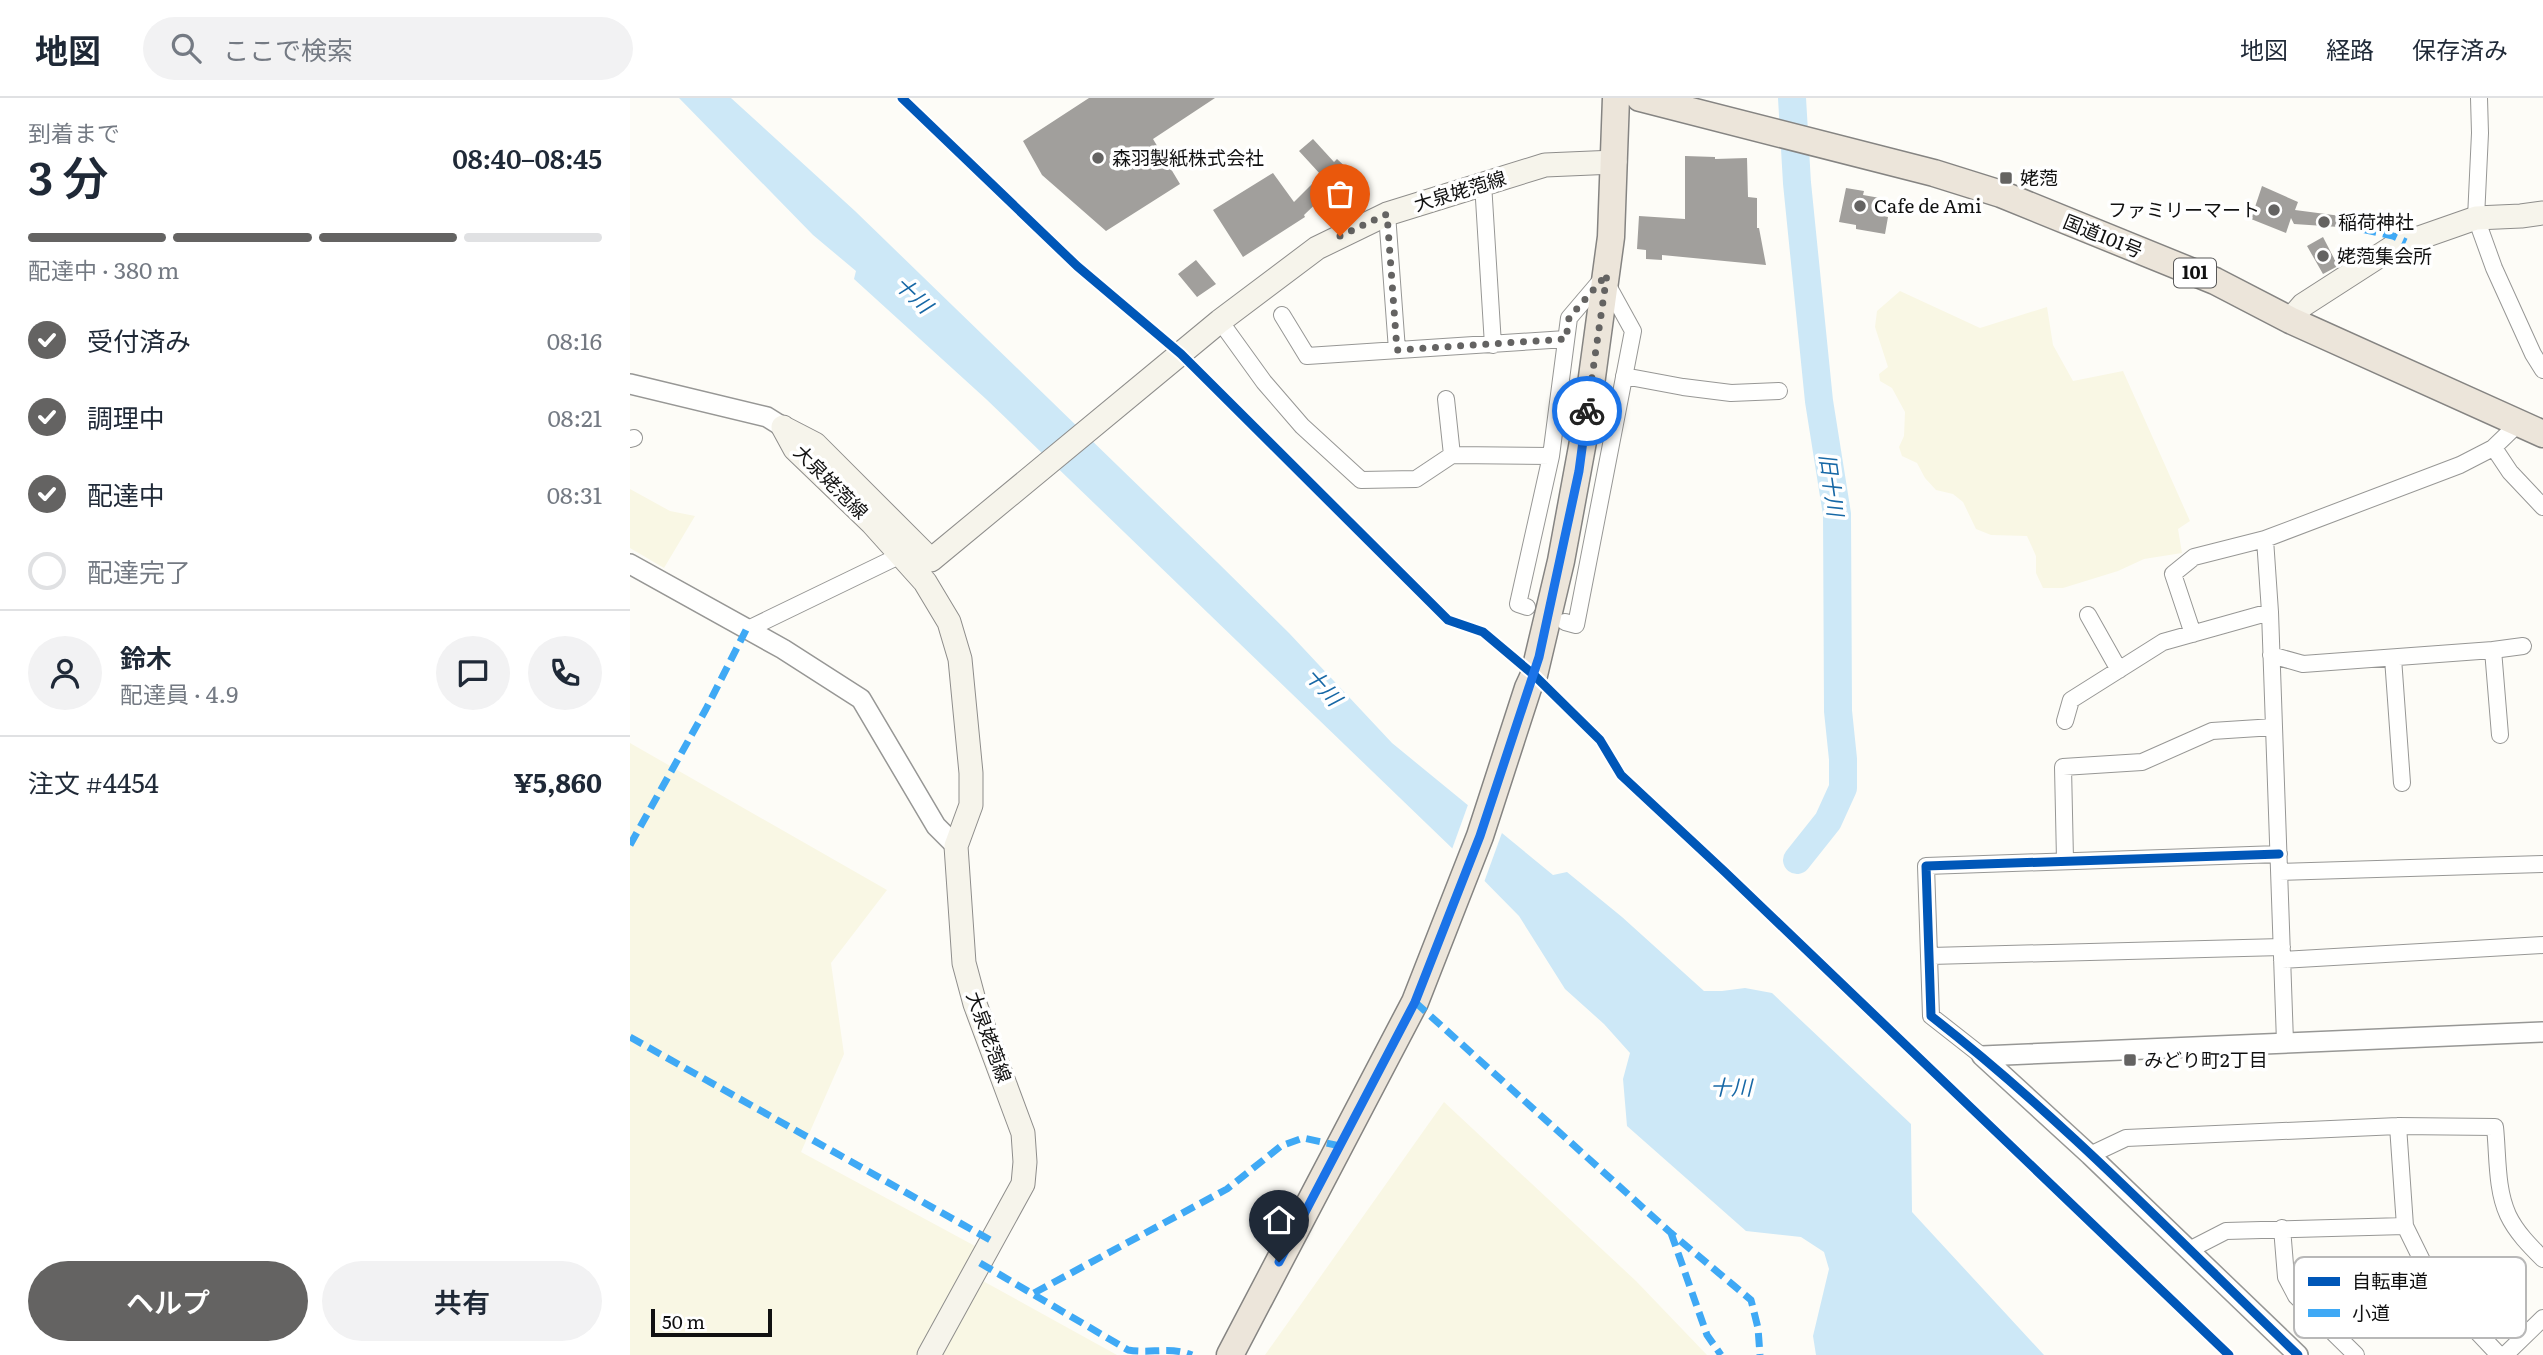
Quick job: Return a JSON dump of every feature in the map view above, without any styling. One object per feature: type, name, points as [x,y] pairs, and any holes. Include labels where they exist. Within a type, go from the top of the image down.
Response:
[{"type":"highway","points":[[1230,1355],[1410,1013],[1480,836],[1539,657],[1579,471],[1606,278],[1611,237],[1616,98]]},
{"type":"highway","name":"国道101号","points":[[1640,98],[1934,173],[2001,194],[2215,281],[2290,320],[2537,430]]},
{"type":"main road","name":"大泉姥萢線","points":[[783,427],[815,444],[931,560],[1220,321],[1317,248],[1387,214],[1545,165],[1615,162]]},
{"type":"main road","points":[[2290,320],[2303,305],[2393,247],[2476,218],[2543,213]]},
{"type":"main road","name":"大泉姥萢線","points":[[783,427],[795,449],[872,523],[925,582],[949,622],[960,659],[971,773],[971,805],[956,846],[964,963],[975,1004],[1023,1133],[1025,1162],[1023,1184],[929,1355]]},
{"type":"street","points":[[2479,98],[2476,218],[2500,281],[2543,370]]},
{"type":"street","points":[[1483,183],[1493,345]]},
{"type":"street","points":[[1387,214],[1397,350]]},
{"type":"street","points":[[1527,607],[1518,604],[1552,456],[1569,318],[1606,278],[1633,331],[1576,625],[1565,621]]},
{"type":"street","points":[[1282,315],[1307,356],[1566,339]]},
{"type":"street","points":[[1220,321],[1264,382],[1302,426],[1361,480],[1416,479],[1452,455],[1552,456]]},
{"type":"street","points":[[1624,376],[1731,393],[1779,391]]},
{"type":"street","points":[[630,384],[767,417],[783,427]]},
{"type":"street","points":[[1446,399],[1452,455]]},
{"type":"street","points":[[2193,634],[2172,574],[2194,557],[2265,539],[2460,465],[2537,430]]},
{"type":"street","points":[[2494,448],[2510,472],[2543,507]]},
{"type":"street","points":[[2265,539],[2285,1042]]},
{"type":"street","points":[[746,630],[901,555]]},
{"type":"street","points":[[630,564],[783,649],[861,699],[936,826],[956,846]]},
{"type":"street","points":[[2065,721],[2071,700],[2163,642],[2270,612]]},
{"type":"street","points":[[2088,615],[2119,670]]},
{"type":"street","points":[[2271,655],[2304,664],[2523,646]]},
{"type":"street","points":[[2493,650],[2500,735]]},
{"type":"street","points":[[2393,658],[2402,783]]},
{"type":"street","points":[[2065,860],[2063,767],[2142,762],[2212,731],[2274,727]]},
{"type":"street","points":[[2279,854],[1926,866],[1931,1016],[1982,1056],[2090,1155],[2298,1355]]},
{"type":"street","points":[[2280,872],[2543,864]]},
{"type":"street","points":[[1930,956],[2282,953],[2543,945]]},
{"type":"street","points":[[1982,1056],[2543,1032]]},
{"type":"street","points":[[2090,1155],[2126,1138],[2398,1126],[2495,1127],[2501,1196],[2508,1217],[2543,1259]]},
{"type":"street","points":[[2398,1126],[2405,1226],[2420,1257]]},
{"type":"street","points":[[2189,1250],[2226,1230],[2405,1226]]},
{"type":"street","points":[[2282,1228],[2286,1277],[2294,1292]]},
{"type":"street","points":[[2526,1335],[2543,1318]]},
{"type":"street","points":[[2339,1338],[2356,1355]]},
{"type":"street","points":[[2483,1338],[2499,1355]]},
{"type":"street","points":[[2505,1355],[2522,1338]]},
{"type":"shaded area","points":[[1900,291],[1980,328],[2047,307],[2053,345],[2073,381],[2123,371],[2190,521],[2178,529],[2182,553],[2144,559],[2118,571],[2063,588],[2043,588],[2036,573],[2036,556],[2027,536],[1991,535],[1976,529],[1963,502],[1953,494],[1936,490],[1917,463],[1902,456],[1899,447],[1904,436],[1905,412],[1892,388],[1880,381],[1879,374],[1888,367],[1875,327],[1877,311]]},
{"type":"shaded area","points":[[630,489],[670,511],[695,516],[664,568],[630,548]]},
{"type":"shaded area","points":[[630,743],[887,890],[831,963],[844,1054],[801,1152],[975,1246],[963,1270],[1117,1355],[630,1355]]},
{"type":"shaded area","points":[[1444,1102],[1636,1281],[1707,1355],[1265,1355]]},
{"type":"water","name":"十川","points":[[679,98],[731,98],[855,211],[1217,562],[1289,633],[1392,743],[1553,875],[1567,872],[1704,991],[1745,988],[1772,993],[1911,1124],[1912,1212],[2044,1355],[1816,1355],[1813,1336],[1829,1269],[1824,1252],[1801,1237],[1746,1231],[1627,1126],[1623,1079],[1630,1053],[1604,1024],[1565,989],[1519,916],[986,399],[854,279],[856,271],[813,235]]},
{"type":"pier","points":[[1469,802],[1503,830],[1483,885],[1451,852]]},
{"type":"building","name":"森羽製紙株式会社","points":[[1089,98],[1215,98],[1153,139],[1180,184],[1106,231],[1042,175],[1023,141]]},
{"type":"building","points":[[1313,139],[1334,162],[1337,159],[1350,171],[1304,215],[1305,217],[1243,257],[1213,210],[1273,173],[1294,202],[1321,175],[1299,151]]},
{"type":"building","points":[[1685,156],[1747,158],[1748,197],[1757,198],[1757,228],[1766,265],[1662,255],[1662,260],[1646,259],[1646,250],[1637,249],[1639,216],[1685,219]]},
{"type":"building","name":"ファミリーマート","points":[[2262,186],[2298,202],[2295,210],[2356,218],[2354,228],[2294,224],[2291,218],[2286,233],[2251,219]]},
{"type":"building","name":"Cafe de Ami","points":[[1846,188],[1864,191],[1863,195],[1880,198],[1877,215],[1888,217],[1885,234],[1856,229],[1856,225],[1839,222]]},
{"type":"building","name":"姥萢集会所","points":[[2323,237],[2338,266],[2323,274],[2307,246]]},
{"type":"building","points":[[1196,260],[1216,284],[1197,297],[1178,274]]},
{"type":"waterway","name":"旧十川","points":[[1792,98],[1797,183],[1819,401],[1837,514],[1838,711],[1843,759],[1843,788],[1828,821],[1797,860]]},
{"type":"marked path","points":[[2342,225],[2393,236],[2406,242]]},
{"type":"marked path","points":[[630,845],[706,709],[746,630]]},
{"type":"marked path","points":[[1415,1002],[1671,1233],[1751,1300],[1758,1328],[1760,1355]]},
{"type":"marked path","points":[[630,1037],[992,1241]]},
{"type":"marked path","points":[[1034,1293],[1227,1189],[1281,1146],[1303,1138],[1340,1146]]},
{"type":"marked path","points":[[1671,1233],[1707,1335],[1721,1355]]},
{"type":"marked path","points":[[980,1263],[1128,1350],[1176,1351],[1192,1355]]},
{"type":"cycle path","points":[[902,98],[1077,266],[1181,354],[1448,620],[1483,632],[1534,675],[1600,740],[1621,775],[2229,1355]]},
{"type":"cycle path","points":[[2279,854],[1926,866],[1931,1016],[2073,1138],[2298,1355]]},
{"type":"way so far","points":[[1340,236],[1387,214],[1397,350],[1566,339],[1569,318],[1607,274],[1587,411]]},
{"type":"place","name":"森羽製紙株式会社","points":[[1098,158]]},
{"type":"place","name":"姥萢","points":[[2006,178]]},
{"type":"place","name":"Cafe de Ami","points":[[1860,206]]},
{"type":"place","name":"ファミリーマート","points":[[2274,210]]},
{"type":"place","name":"稲荷神社","points":[[2324,222]]},
{"type":"place","name":"姥萢集会所","points":[[2323,256]]},
{"type":"place","name":"みどり町2丁目","points":[[2130,1060]]},
{"type":"route","points":[[1279,1262],[1415,1002],[1480,836],[1539,657],[1579,471],[1587,411]]}]
